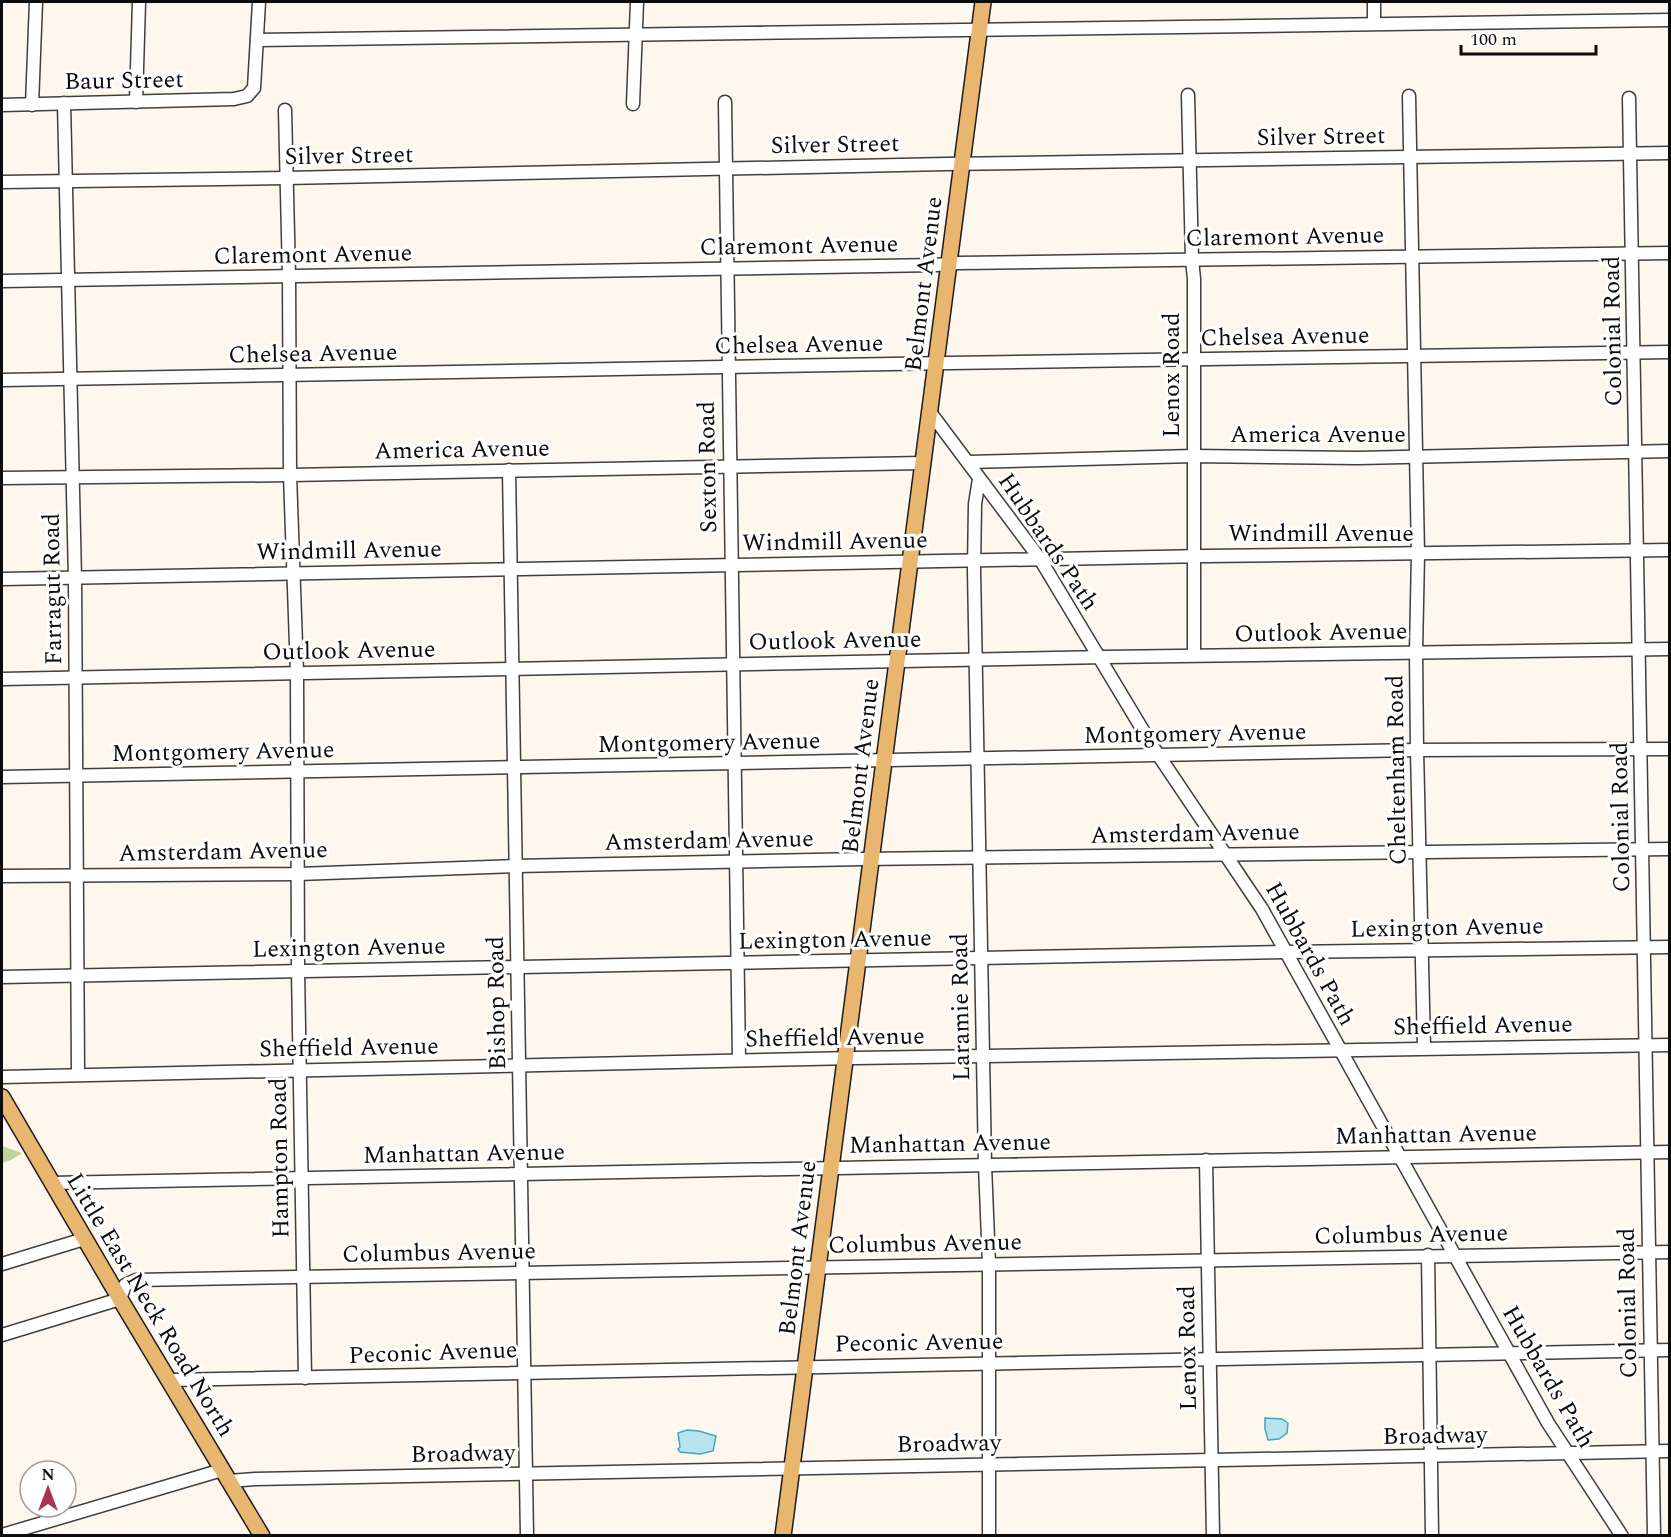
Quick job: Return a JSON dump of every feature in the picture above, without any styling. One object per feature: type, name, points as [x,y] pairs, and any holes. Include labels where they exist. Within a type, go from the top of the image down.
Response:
[{"type":"main road","name":"Belmont Avenue","points":[[783,1536],[983,2]]},
{"type":"main road","name":"Little East Neck Road North","points":[[2,1097],[84,1239],[262,1536]]},
{"type":"street","points":[[32,105],[36,2]]},
{"type":"street","points":[[136,102],[140,2]]},
{"type":"street","points":[[259,2],[257,39],[1670,20]]},
{"type":"street","points":[[633,104],[637,2]]},
{"type":"street","points":[[1374,2],[1374,23]]},
{"type":"street","name":"Baur Street","points":[[2,105],[234,99],[247,96],[254,88],[257,39]]},
{"type":"street","name":"Lenox Road","points":[[1188,95],[1191,260],[1194,279],[1192,456],[1194,655]]},
{"type":"street","name":"Cheltenham Road","points":[[1409,96],[1418,554],[1417,750],[1424,1048]]},
{"type":"street","name":"Colonial Road","points":[[1629,98],[1654,1536]]},
{"type":"street","points":[[725,102],[726,169]]},
{"type":"street","name":"Farragut Road","points":[[64,103],[75,578],[78,1074]]},
{"type":"street","name":"Hampton Road","points":[[285,110],[291,375],[290,475],[297,673],[299,1071],[305,1378]]},
{"type":"street","name":"Silver Street","points":[[2,182],[1670,153]]},
{"type":"street","name":"Sexton Road","points":[[726,169],[739,1060]]},
{"type":"street","name":"Claremont Avenue","points":[[2,281],[1670,253]]},
{"type":"street","name":"Chelsea Avenue","points":[[2,380],[1670,352]]},
{"type":"street","name":"Hubbards Path","points":[[930,412],[1040,559],[1158,756],[1262,909],[1567,1454],[1622,1536]]},
{"type":"street","name":"America Avenue","points":[[968,462],[1192,456],[1358,458],[1670,451]]},
{"type":"street","name":"America Avenue","points":[[2,478],[923,463]]},
{"type":"street","name":"Bishop Road","points":[[509,470],[527,1536]]},
{"type":"street","name":"Laramie Road","points":[[979,479],[975,504],[974,561],[988,1264],[989,1536]]},
{"type":"street","name":"Windmill Avenue","points":[[2,579],[1194,556],[1670,550]]},
{"type":"street","name":"Outlook Avenue","points":[[2,679],[1194,655],[1670,649]]},
{"type":"street","name":"Montgomery Avenue","points":[[2,777],[1417,750],[1670,749]]},
{"type":"street","name":"Amsterdam Avenue","points":[[2,876],[298,874],[515,866],[1670,849]]},
{"type":"street","name":"Lexington Avenue","points":[[2,977],[1422,949],[1670,947]]},
{"type":"street","name":"Sheffield Avenue","points":[[2,1077],[739,1060],[1670,1045]]},
{"type":"street","name":"Manhattan Avenue","points":[[51,1183],[1670,1152]]},
{"type":"street","name":"Lenox Road","points":[[1206,1160],[1213,1536]]},
{"type":"street","points":[[2,1264],[84,1239]]},
{"type":"street","name":"Columbus Avenue","points":[[120,1299],[125,1285],[136,1280],[1670,1252]]},
{"type":"street","points":[[1428,1256],[1432,1536]]},
{"type":"street","points":[[2,1335],[120,1299]]},
{"type":"street","name":"Peconic Avenue","points":[[170,1380],[1670,1350]]},
{"type":"street","name":"Broadway","points":[[2,1535],[226,1475],[267,1478],[527,1474],[1670,1451]]},
{"type":"green space","points":[[2,1146],[22,1153],[2,1163]]},
{"type":"water","points":[[1265,1418],[1282,1419],[1288,1423],[1287,1433],[1279,1439],[1268,1440]]},
{"type":"water","points":[[687,1430],[716,1436],[713,1451],[700,1454],[680,1452],[678,1433]]}]
